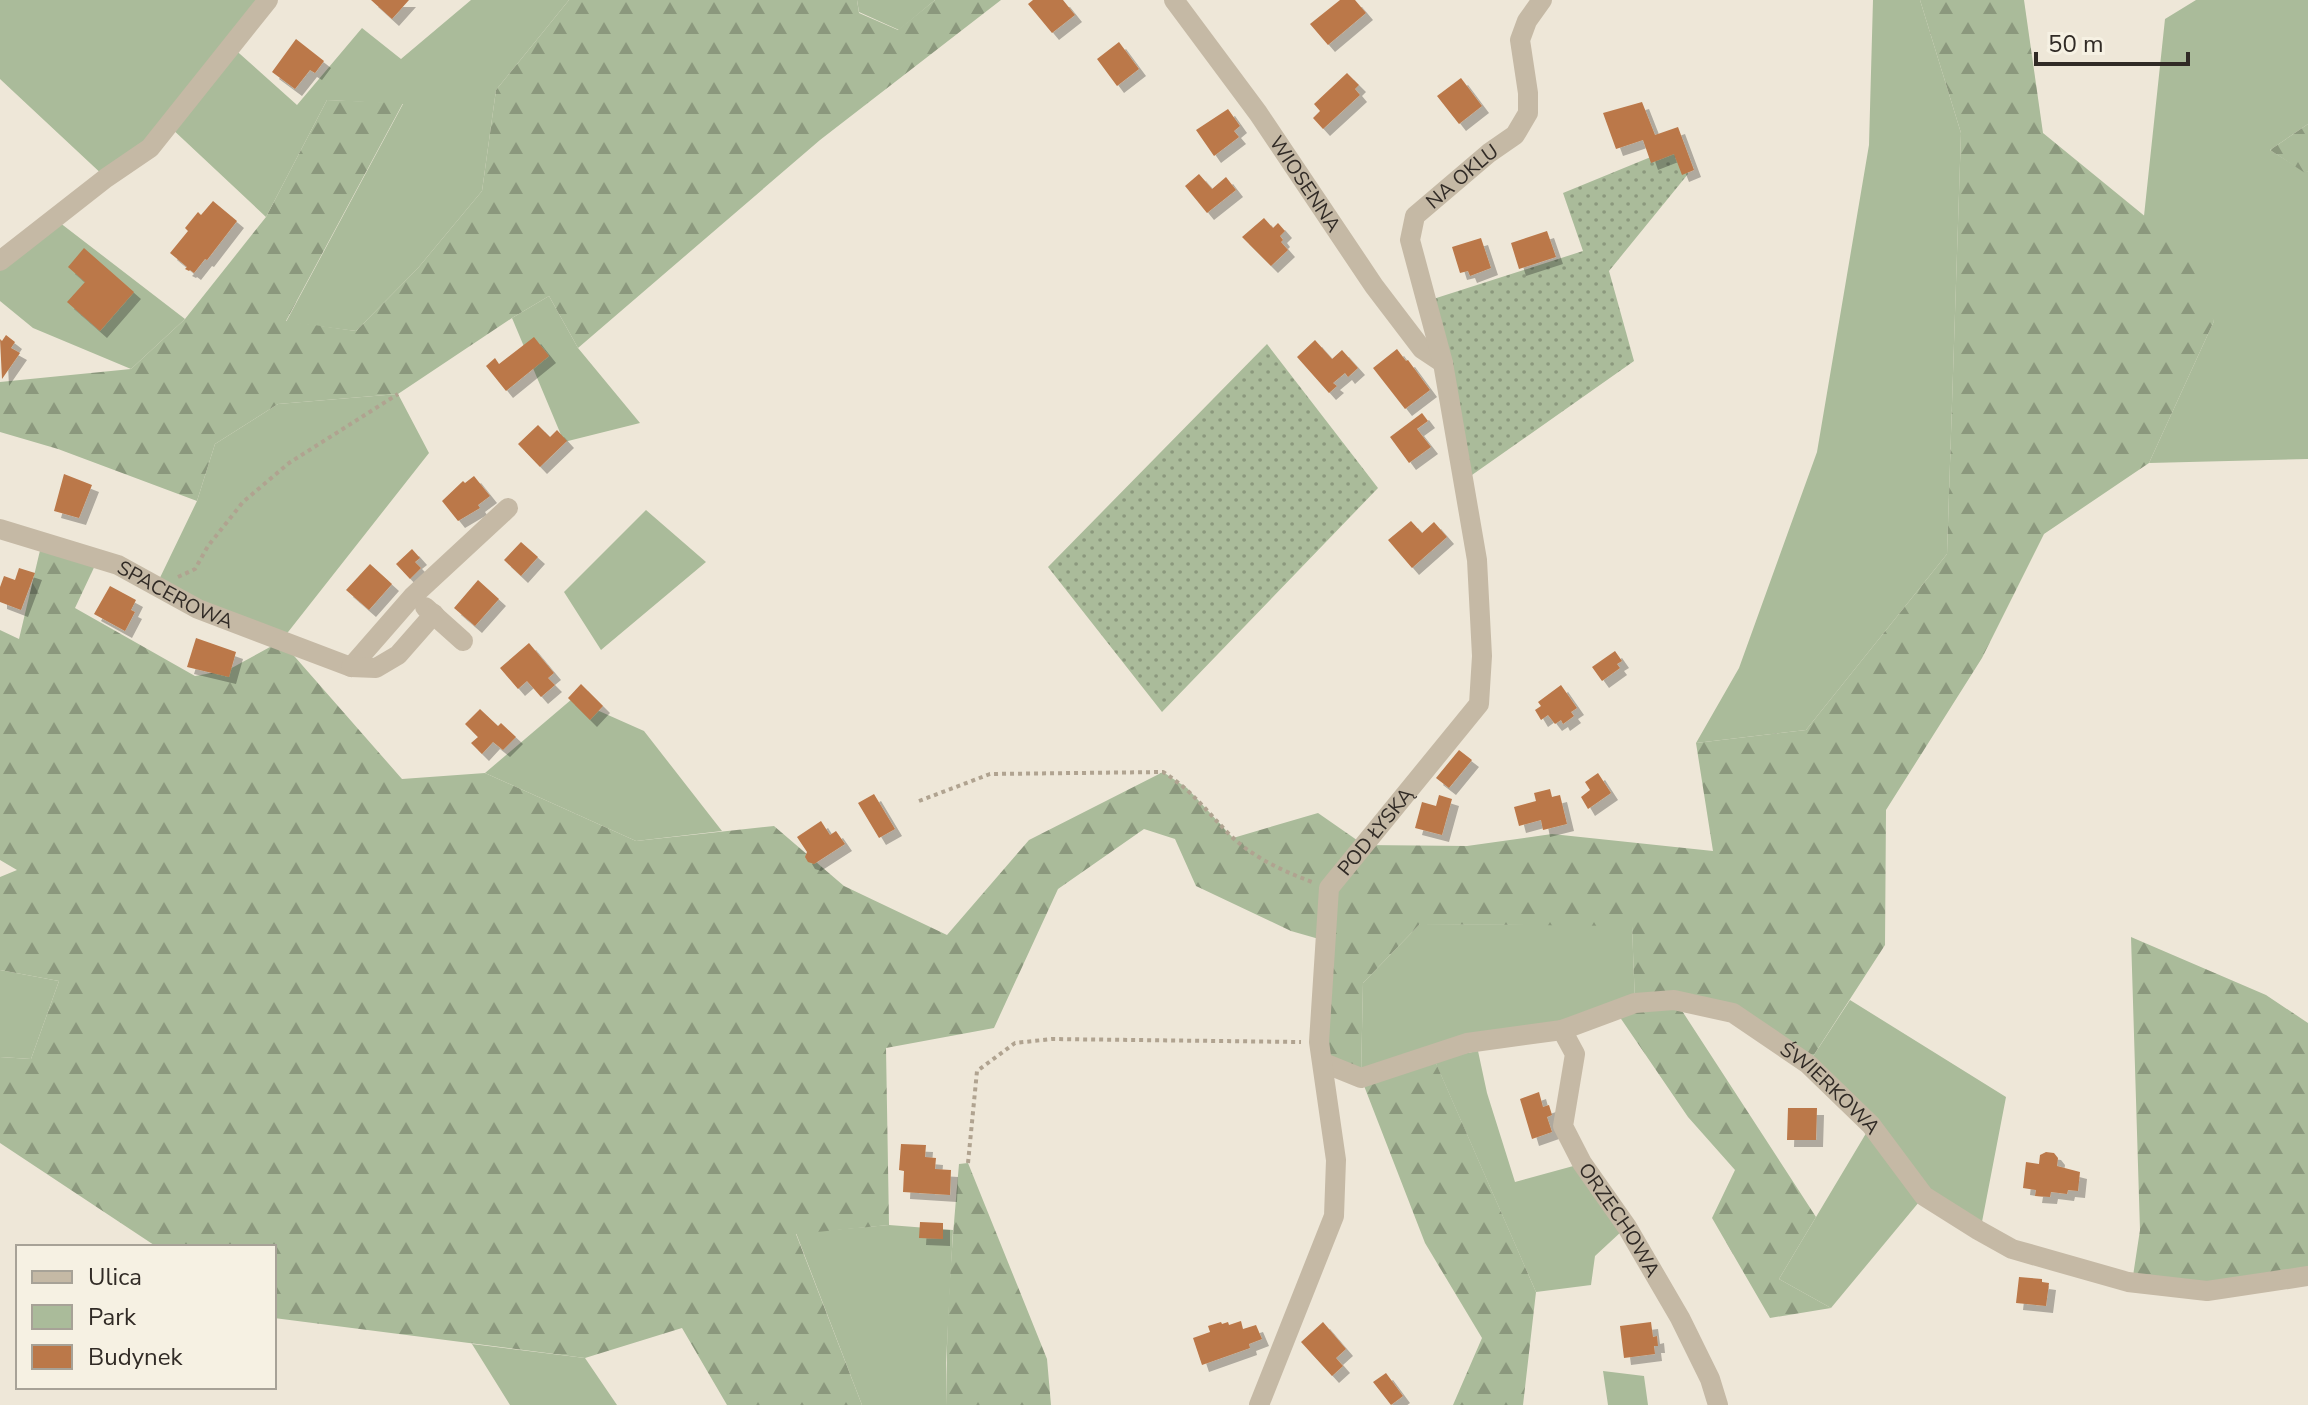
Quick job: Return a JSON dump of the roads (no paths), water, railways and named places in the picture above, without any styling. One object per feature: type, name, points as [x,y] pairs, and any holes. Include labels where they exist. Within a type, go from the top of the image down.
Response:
[{"type":"street","points":[[0,261],[106,178],[150,148],[268,0]]},
{"type":"street","name":"WIOSENNA","points":[[1174,0],[1258,113],[1374,286],[1422,349],[1443,363]]},
{"type":"street","name":"NA OKLU","points":[[1443,363],[1410,240],[1415,216],[1515,135],[1528,113],[1520,40],[1527,21],[1542,0]]},
{"type":"street","name":"POD ŁYSKĄ","points":[[1259,1405],[1334,1216],[1336,1160],[1319,1042],[1329,888],[1479,704],[1482,656],[1477,560],[1443,363]]},
{"type":"street","points":[[351,667],[413,596],[508,508]]},
{"type":"street","name":"SPACEROWA","points":[[0,529],[118,565],[198,609],[351,667]]},
{"type":"street","points":[[413,596],[463,641]]},
{"type":"street","points":[[351,667],[376,668],[398,655],[434,614]]},
{"type":"street","name":"ŚWIERKOWA","points":[[1324,1063],[1361,1078],[1467,1043],[1562,1030],[1635,1003],[1674,1000],[1733,1013],[1808,1064],[1861,1115],[1924,1196],[2012,1249],[2050,1257],[2128,1282],[2207,1291],[2308,1276]]},
{"type":"street","name":"ORZECHOWA","points":[[1562,1030],[1575,1054],[1563,1126],[1582,1163],[1627,1227],[1680,1318],[1710,1379],[1718,1405]]}]
